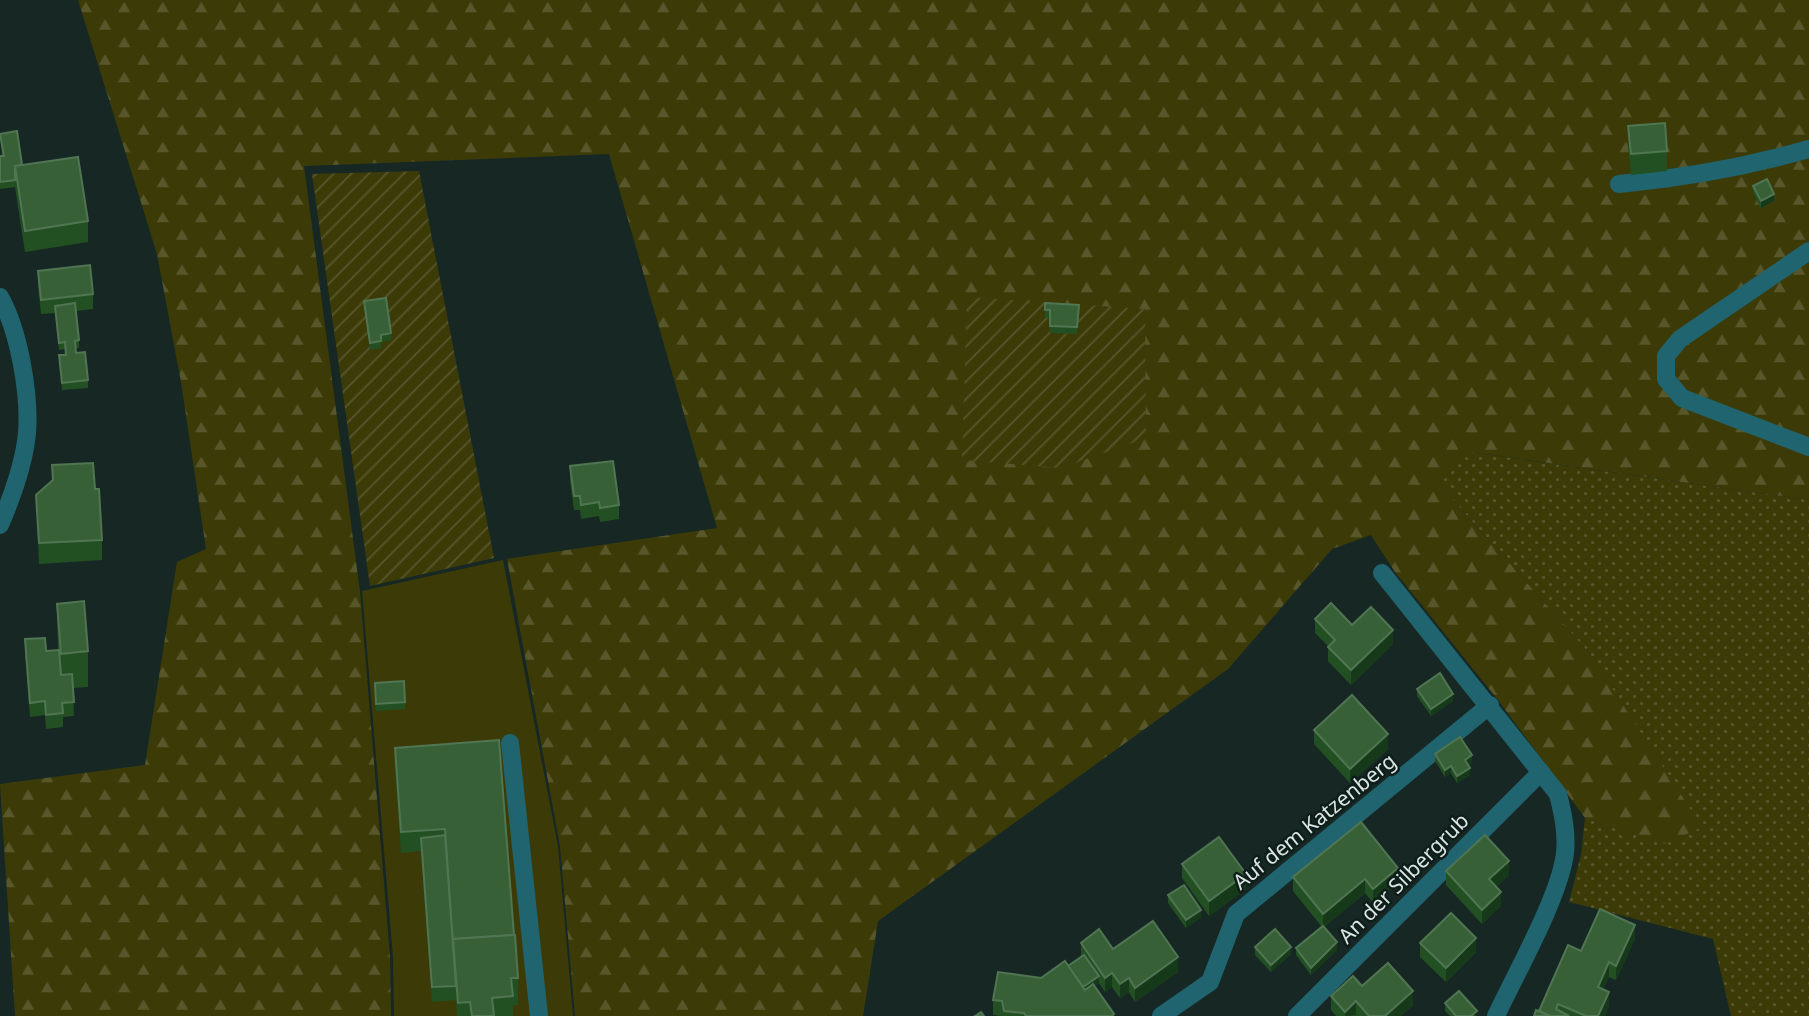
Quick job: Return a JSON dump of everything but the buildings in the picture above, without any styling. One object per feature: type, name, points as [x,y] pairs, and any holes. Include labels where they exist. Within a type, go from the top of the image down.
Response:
[{"type":"street","points":[[1619,184],[1684,178],[1746,167],[1809,149]]},
{"type":"street","points":[[1809,251],[1680,339],[1665,356],[1666,379],[1682,398],[1809,447]]},
{"type":"street","points":[[0,297],[23,372],[27,433],[11,499],[0,525]]},
{"type":"street","points":[[1382,573],[1490,705],[1558,794],[1565,821],[1565,854],[1556,887],[1496,1016]]},
{"type":"street","name":"Auf dem Katzenberg","points":[[1161,1016],[1210,982],[1236,914],[1490,705]]},
{"type":"street","points":[[510,743],[539,1016]]},
{"type":"street","name":"An der Silbergrub","points":[[1297,1016],[1541,772]]},
{"type":"green space","points":[[78,0],[1809,0],[1809,500],[1471,452],[1439,484],[1590,654],[1702,827],[1665,844],[1585,818],[1498,700],[1395,572],[1371,535],[1332,549],[1228,669],[878,921],[863,1016],[575,1016],[560,846],[507,559],[717,528],[609,154],[304,166],[360,592],[390,957],[391,1016],[15,1016],[0,784],[145,765],[177,562],[206,549],[181,382],[157,254]]},
{"type":"green space","points":[[419,171],[494,558],[370,586],[312,174]]},
{"type":"green space","points":[[967,297],[1145,309],[1146,438],[1061,468],[962,460]]},
{"type":"green space","points":[[1470,452],[1809,500],[1809,1016],[1731,1016],[1713,939],[1569,902],[1581,855],[1585,818],[1665,843],[1590,654],[1439,484]]},
{"type":"green space","points":[[503,560],[558,846],[573,1016],[394,1016],[393,957],[362,591]]}]
